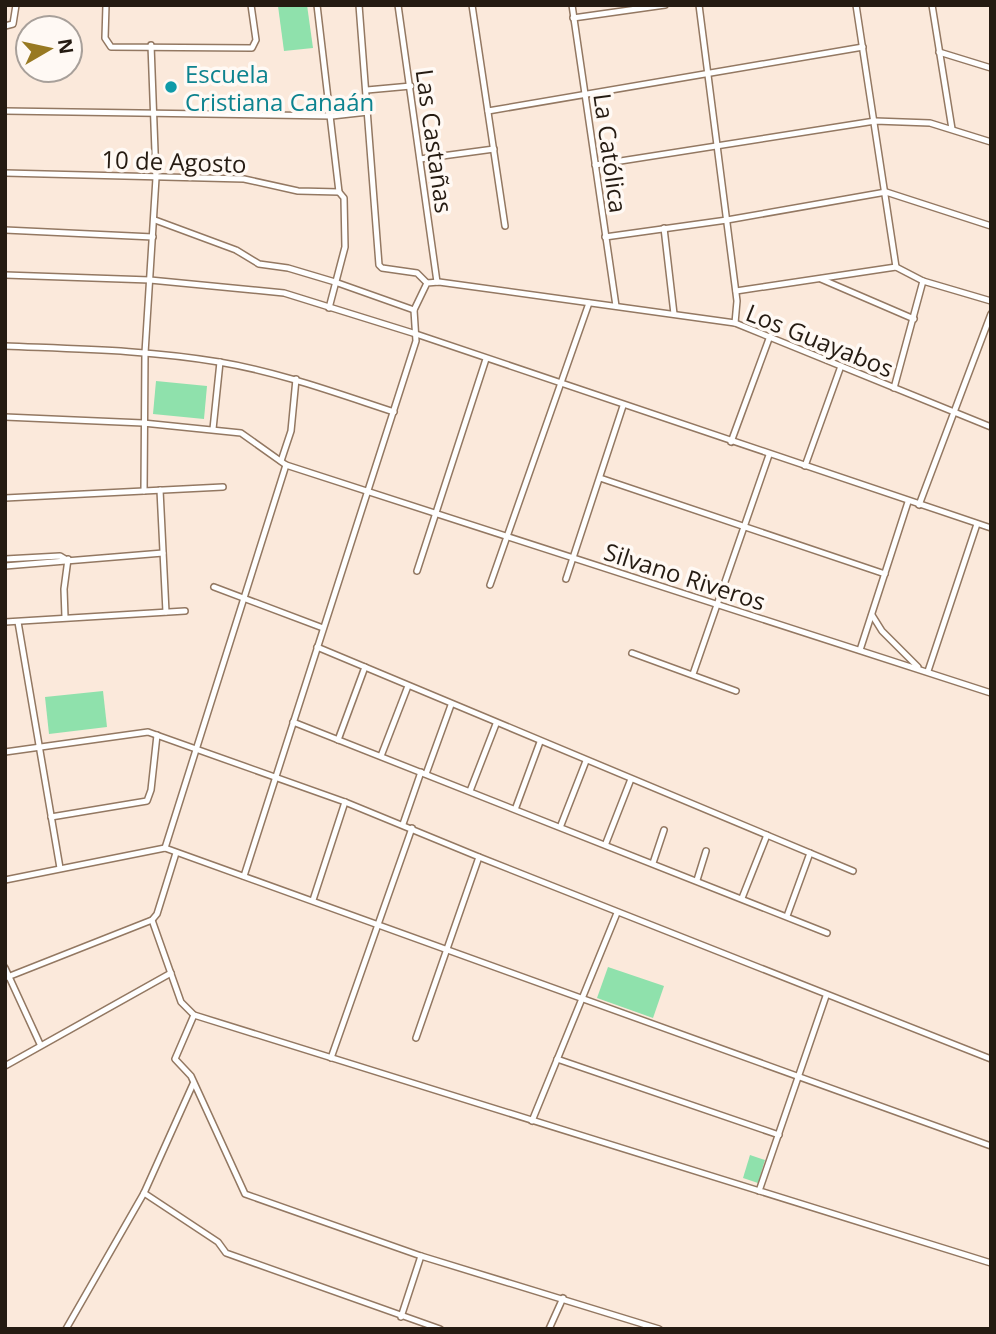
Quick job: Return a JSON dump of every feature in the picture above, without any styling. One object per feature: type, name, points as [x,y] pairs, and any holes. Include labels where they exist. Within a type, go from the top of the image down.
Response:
[{"type":"street","points":[[5,26],[13,24],[16,5]]},
{"type":"street","points":[[106,5],[105,38],[111,47],[251,48],[256,40],[251,5]]},
{"type":"street","points":[[317,5],[339,192],[344,198],[345,247],[329,308]]},
{"type":"street","points":[[244,876],[394,412],[416,334],[414,310],[427,283],[417,273],[382,268],[379,265],[359,5]]},
{"type":"street","name":"Las Castañas","points":[[398,5],[436,282]]},
{"type":"street","points":[[472,5],[505,226]]},
{"type":"street","name":"La Católica","points":[[572,5],[616,306]]},
{"type":"street","points":[[573,18],[665,5]]},
{"type":"street","points":[[699,5],[736,292],[735,323]]},
{"type":"street","points":[[856,5],[896,267]]},
{"type":"street","points":[[932,5],[951,129]]},
{"type":"street","points":[[144,491],[145,353],[156,177],[151,46]]},
{"type":"street","points":[[488,111],[863,47]]},
{"type":"street","points":[[939,52],[991,68]]},
{"type":"street","points":[[367,90],[411,86]]},
{"type":"street","points":[[5,111],[332,116],[368,112]]},
{"type":"street","points":[[595,165],[875,121],[903,120],[951,129],[991,142]]},
{"type":"street","points":[[420,159],[494,149]]},
{"type":"street","name":"10 de Agosto","points":[[5,173],[244,179],[298,191],[339,192]]},
{"type":"street","points":[[605,237],[726,220],[886,192],[991,226]]},
{"type":"street","points":[[155,220],[236,250],[259,264],[288,268],[414,310]]},
{"type":"street","points":[[664,228],[674,314]]},
{"type":"street","points":[[5,230],[153,237]]},
{"type":"street","points":[[736,292],[896,267],[923,281],[991,301]]},
{"type":"street","points":[[5,275],[150,280],[270,290],[416,334],[622,406],[991,528]]},
{"type":"street","points":[[818,278],[914,319]]},
{"type":"street","points":[[894,388],[923,281]]},
{"type":"street","name":"Los Guayabos","points":[[427,283],[436,282],[735,323],[954,414],[991,426]]},
{"type":"street","points":[[490,585],[589,303]]},
{"type":"street","points":[[919,505],[991,314]]},
{"type":"street","points":[[731,442],[770,336]]},
{"type":"street","points":[[5,346],[145,353],[220,362],[296,379],[394,412]]},
{"type":"street","points":[[417,570],[486,359]]},
{"type":"street","points":[[213,429],[220,362]]},
{"type":"street","points":[[805,466],[841,366]]},
{"type":"street","points":[[165,848],[284,463],[291,431],[296,379]]},
{"type":"street","points":[[566,579],[622,406]]},
{"type":"street","name":"Silvano Riveros","points":[[5,417],[143,423],[241,433],[284,463],[716,606],[991,693]]},
{"type":"street","points":[[692,674],[769,455]]},
{"type":"street","points":[[600,478],[885,574]]},
{"type":"street","points":[[5,498],[223,487]]},
{"type":"street","points":[[160,490],[166,612]]},
{"type":"street","points":[[860,650],[908,502]]},
{"type":"street","points":[[928,671],[977,524]]},
{"type":"street","points":[[5,559],[60,556],[67,559],[163,553]]},
{"type":"street","points":[[5,566],[61,563],[67,559]]},
{"type":"street","points":[[65,617],[67,559]]},
{"type":"street","points":[[214,587],[323,628]]},
{"type":"street","points":[[5,622],[184,611]]},
{"type":"street","points":[[872,615],[901,652],[920,669]]},
{"type":"street","points":[[18,622],[60,868]]},
{"type":"street","points":[[317,647],[853,871]]},
{"type":"street","points":[[632,653],[736,691]]},
{"type":"street","points":[[338,740],[365,667]]},
{"type":"street","points":[[381,757],[408,686]]},
{"type":"street","points":[[403,824],[451,705]]},
{"type":"street","points":[[293,722],[516,807],[827,933]]},
{"type":"street","points":[[470,791],[496,724]]},
{"type":"street","points":[[5,752],[139,731],[196,747],[403,824],[479,858],[991,1059]]},
{"type":"street","points":[[51,817],[147,801],[151,790],[157,735]]},
{"type":"street","points":[[516,807],[540,742]]},
{"type":"street","points":[[561,825],[586,761]]},
{"type":"street","points":[[606,844],[631,779]]},
{"type":"street","points":[[313,900],[345,802]]},
{"type":"street","points":[[331,1058],[412,828]]},
{"type":"street","points":[[653,863],[664,830]]},
{"type":"street","points":[[742,898],[767,835]]},
{"type":"street","points":[[5,880],[165,848],[991,1146]]},
{"type":"street","points":[[697,880],[706,851]]},
{"type":"street","points":[[176,853],[152,920],[181,1002],[194,1015],[991,1263]]},
{"type":"street","points":[[787,916],[810,853]]},
{"type":"street","points":[[416,1038],[479,858]]},
{"type":"street","points":[[532,1121],[617,913]]},
{"type":"street","points":[[7,977],[152,920]]},
{"type":"street","points":[[5,968],[40,1044]]},
{"type":"street","points":[[5,1066],[171,973]]},
{"type":"street","points":[[759,1191],[826,996]]},
{"type":"street","points":[[194,1015],[175,1059],[191,1076],[245,1194],[421,1256],[659,1329]]},
{"type":"street","points":[[557,1059],[779,1135]]},
{"type":"street","points":[[66,1329],[144,1194],[193,1084]]},
{"type":"street","points":[[144,1194],[218,1242],[226,1253],[440,1329]]},
{"type":"street","points":[[401,1317],[421,1256]]},
{"type":"street","points":[[549,1329],[563,1298]]},
{"type":"green space","points":[[307,5],[313,48],[284,51],[278,6]]},
{"type":"green space","points":[[156,381],[207,386],[204,419],[153,414]]},
{"type":"green space","points":[[103,691],[107,727],[49,734],[45,697]]},
{"type":"green space","points":[[608,967],[664,986],[653,1018],[597,998]]},
{"type":"green space","points":[[750,1155],[765,1160],[758,1183],[743,1178]]},
{"type":"place","name":"Escuela Cristiana Canaán","points":[[171,87]]}]
